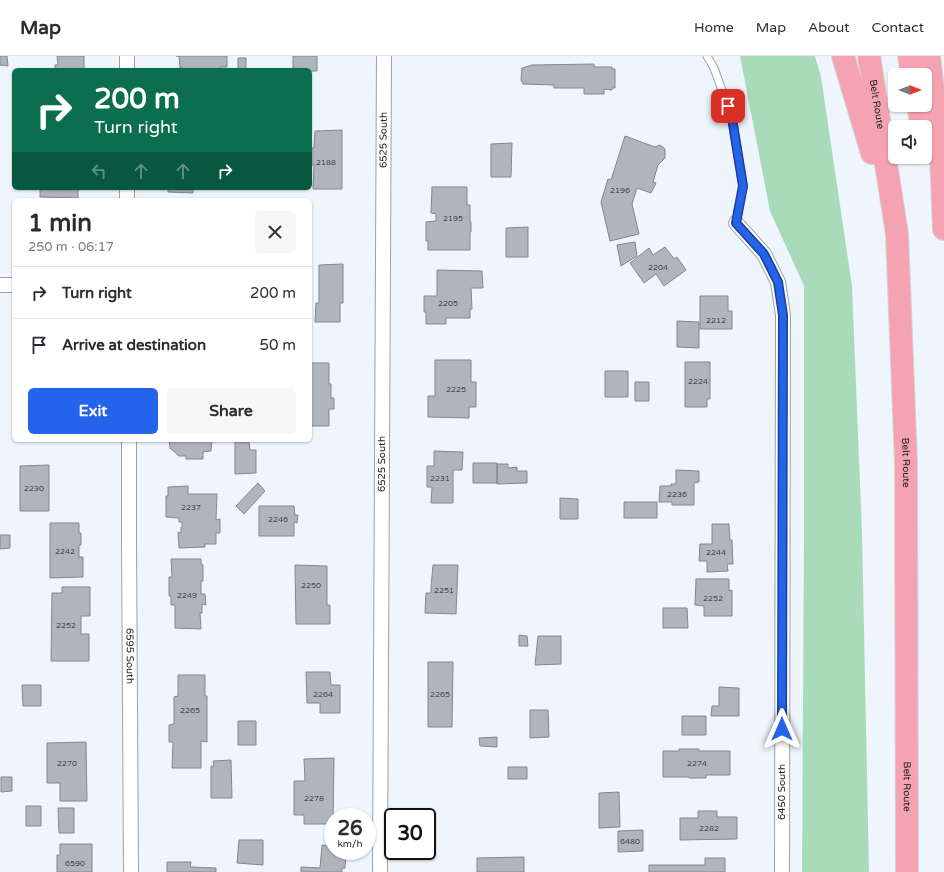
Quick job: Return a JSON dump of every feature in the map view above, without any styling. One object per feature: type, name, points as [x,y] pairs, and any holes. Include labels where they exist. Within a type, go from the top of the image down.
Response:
[{"type":"highway","points":[[843,56],[897,234]]},
{"type":"highway","name":"Belt Route","points":[[868,56],[897,234],[906,463],[907,872]]},
{"type":"highway","points":[[908,56],[911,68]]},
{"type":"highway","points":[[929,56],[941,156],[944,229]]},
{"type":"highway","points":[[930,164],[944,237]]},
{"type":"street","points":[[127,56],[127,68]]},
{"type":"street","name":"6525 South","points":[[380,872],[384,56]]},
{"type":"street","name":"6450 South","points":[[736,223],[764,254],[778,282],[783,315],[782,872]]},
{"type":"street","points":[[0,285],[12,285]]},
{"type":"street","name":"6595 South","points":[[129,442],[131,872]]},
{"type":"lane","points":[[707,56],[714,68],[732,118],[743,186],[736,223]]},
{"type":"green space","points":[[740,56],[815,56],[821,77],[852,286],[862,532],[869,872],[802,872],[804,286],[770,211]]},
{"type":"building","points":[[0,56],[7,56],[8,66],[0,65]]},
{"type":"building","points":[[57,56],[84,56],[84,68],[55,68],[55,65],[58,65]]},
{"type":"building","points":[[179,56],[227,56],[227,67],[180,68]]},
{"type":"building","points":[[293,56],[317,56],[317,71],[312,71],[312,68],[293,68]]},
{"type":"building","points":[[238,58],[246,58],[246,68],[238,68]]},
{"type":"building","points":[[594,64],[594,67],[612,67],[612,69],[615,69],[615,88],[612,88],[612,90],[604,89],[604,94],[584,94],[584,88],[554,88],[554,85],[523,84],[521,80],[522,68],[532,65]]},
{"type":"building","points":[[342,130],[342,189],[313,189],[314,165],[312,165],[312,148],[314,148],[315,131]]},
{"type":"building","points":[[625,136],[655,147],[660,145],[665,149],[665,158],[658,165],[653,182],[656,183],[651,193],[637,188],[632,204],[639,234],[610,241],[601,202],[608,179],[611,180]]},
{"type":"building","points":[[512,143],[511,177],[491,177],[491,144]]},
{"type":"building","points":[[432,187],[467,187],[467,205],[470,205],[471,222],[470,250],[428,250],[428,241],[426,241],[426,222],[436,221],[436,214],[431,213]]},
{"type":"building","points":[[40,190],[78,190],[78,198],[40,197]]},
{"type":"building","points":[[168,190],[193,190],[193,193],[168,192]]},
{"type":"building","points":[[528,227],[528,257],[506,257],[506,228]]},
{"type":"building","points":[[635,242],[637,256],[621,266],[617,245]]},
{"type":"building","points":[[665,247],[674,259],[677,257],[686,270],[664,286],[656,274],[644,283],[630,263],[649,248],[653,255]]},
{"type":"building","points":[[343,264],[343,303],[340,303],[340,322],[315,322],[316,303],[319,303],[319,265]]},
{"type":"building","points":[[437,270],[482,271],[483,288],[471,288],[472,309],[470,309],[470,318],[446,318],[446,324],[426,324],[424,296],[437,296]]},
{"type":"building","points":[[700,296],[728,296],[728,311],[732,311],[732,329],[700,329]]},
{"type":"building","points":[[677,321],[699,322],[699,348],[677,347]]},
{"type":"building","points":[[435,360],[471,360],[471,382],[476,382],[476,407],[469,407],[469,418],[428,417],[428,396],[435,396]]},
{"type":"building","points":[[685,362],[710,362],[710,399],[707,399],[707,407],[685,407]]},
{"type":"building","points":[[312,363],[329,363],[329,384],[331,384],[331,398],[334,398],[334,409],[329,409],[329,426],[312,426]]},
{"type":"building","points":[[605,371],[628,371],[628,397],[605,397]]},
{"type":"building","points":[[635,382],[649,382],[649,401],[635,401]]},
{"type":"building","points":[[169,442],[212,442],[211,451],[203,452],[203,459],[186,459],[186,456],[179,456],[170,448]]},
{"type":"building","points":[[235,442],[249,442],[250,450],[256,450],[256,473],[235,474]]},
{"type":"building","points":[[434,451],[463,452],[462,470],[453,470],[453,503],[431,503],[432,487],[427,487],[427,466],[434,466]]},
{"type":"building","points":[[473,463],[497,463],[497,483],[473,483]]},
{"type":"building","points":[[497,464],[508,464],[508,468],[517,467],[517,471],[527,471],[527,483],[497,484]]},
{"type":"building","points":[[49,465],[49,511],[20,511],[20,466]]},
{"type":"building","points":[[676,470],[699,471],[699,482],[694,483],[694,505],[672,505],[672,502],[659,502],[660,486],[671,486],[671,484],[676,484]]},
{"type":"building","points":[[258,483],[265,491],[244,514],[236,506]]},
{"type":"building","points":[[188,486],[188,494],[217,494],[216,520],[220,519],[220,533],[216,533],[216,544],[205,544],[205,547],[179,548],[178,532],[181,533],[182,522],[179,522],[179,518],[166,517],[166,496],[168,496],[168,487]]},
{"type":"building","points":[[560,498],[578,499],[578,519],[560,519]]},
{"type":"building","points":[[624,502],[657,502],[657,518],[624,518]]},
{"type":"building","points":[[259,506],[294,506],[295,515],[298,515],[297,523],[294,522],[294,536],[259,536]]},
{"type":"building","points":[[50,523],[79,523],[81,545],[79,545],[79,557],[83,557],[83,577],[50,578]]},
{"type":"building","points":[[712,524],[729,524],[730,540],[732,540],[733,564],[727,564],[728,571],[707,572],[707,561],[699,561],[700,544],[712,544]]},
{"type":"building","points":[[0,535],[10,535],[10,548],[0,549]]},
{"type":"building","points":[[171,559],[201,559],[201,564],[203,565],[203,581],[201,581],[201,594],[205,594],[206,605],[202,604],[202,613],[200,613],[201,629],[175,628],[175,605],[171,605],[171,596],[169,596],[169,577],[172,577]]},
{"type":"building","points":[[295,565],[327,566],[327,605],[330,605],[330,624],[296,624]]},
{"type":"building","points":[[433,565],[458,565],[456,614],[425,613],[426,593],[431,593]]},
{"type":"building","points":[[696,579],[729,579],[729,591],[732,590],[732,616],[704,616],[704,606],[695,605]]},
{"type":"building","points":[[62,587],[90,587],[90,616],[81,616],[81,634],[89,634],[89,661],[51,661],[52,593],[62,593]]},
{"type":"building","points":[[663,608],[687,608],[688,628],[663,628]]},
{"type":"building","points":[[519,635],[527,636],[528,646],[519,646]]},
{"type":"building","points":[[538,636],[561,636],[561,664],[535,665]]},
{"type":"building","points":[[428,662],[453,662],[452,727],[428,727]]},
{"type":"building","points":[[306,672],[330,672],[331,685],[340,685],[340,713],[320,713],[320,703],[307,703]]},
{"type":"building","points":[[178,675],[205,675],[205,696],[207,696],[207,742],[201,741],[201,768],[172,768],[173,742],[169,742],[169,725],[174,724],[174,697],[178,696]]},
{"type":"building","points":[[22,685],[41,685],[41,706],[23,706]]},
{"type":"building","points":[[719,687],[739,688],[739,716],[711,716],[712,706],[719,706]]},
{"type":"building","points":[[530,710],[548,710],[549,737],[530,738]]},
{"type":"building","points":[[682,716],[706,716],[706,735],[682,735]]},
{"type":"building","points":[[238,721],[256,721],[256,745],[238,745]]},
{"type":"building","points":[[497,737],[497,747],[480,746],[479,738]]},
{"type":"building","points":[[86,742],[87,801],[60,801],[60,783],[47,783],[47,743]]},
{"type":"building","points":[[679,749],[699,749],[699,751],[730,751],[730,775],[706,775],[706,778],[663,777],[663,751],[679,751]]},
{"type":"building","points":[[334,758],[333,808],[324,808],[324,824],[304,824],[304,815],[294,815],[294,781],[305,781],[304,759]]},
{"type":"building","points":[[231,760],[232,798],[211,798],[211,766],[214,766],[213,761]]},
{"type":"building","points":[[508,767],[527,767],[527,779],[508,779]]},
{"type":"building","points":[[1,777],[12,777],[12,791],[1,792]]},
{"type":"building","points":[[619,792],[620,827],[599,828],[599,793]]},
{"type":"building","points":[[26,806],[41,806],[41,826],[26,826]]},
{"type":"building","points":[[58,808],[74,808],[74,833],[59,833]]},
{"type":"building","points":[[698,811],[717,811],[717,817],[737,817],[737,839],[680,840],[680,818],[698,818]]},
{"type":"building","points":[[643,830],[643,851],[618,852],[618,831]]},
{"type":"building","points":[[239,840],[263,840],[263,865],[237,863]]},
{"type":"building","points":[[60,844],[92,844],[92,872],[57,872],[57,855],[60,855]]},
{"type":"building","points":[[322,845],[324,845],[324,860],[345,860],[345,868],[342,868],[342,872],[301,872],[301,867],[320,868]]},
{"type":"building","points":[[524,857],[524,872],[477,872],[477,858]]},
{"type":"building","points":[[705,858],[725,858],[725,872],[649,872],[649,865],[705,865]]},
{"type":"building","points":[[167,862],[191,862],[190,867],[216,868],[216,872],[167,872]]},
{"type":"route","points":[[728,106],[732,118],[743,186],[736,223],[764,254],[778,282],[783,315],[782,729]]}]
